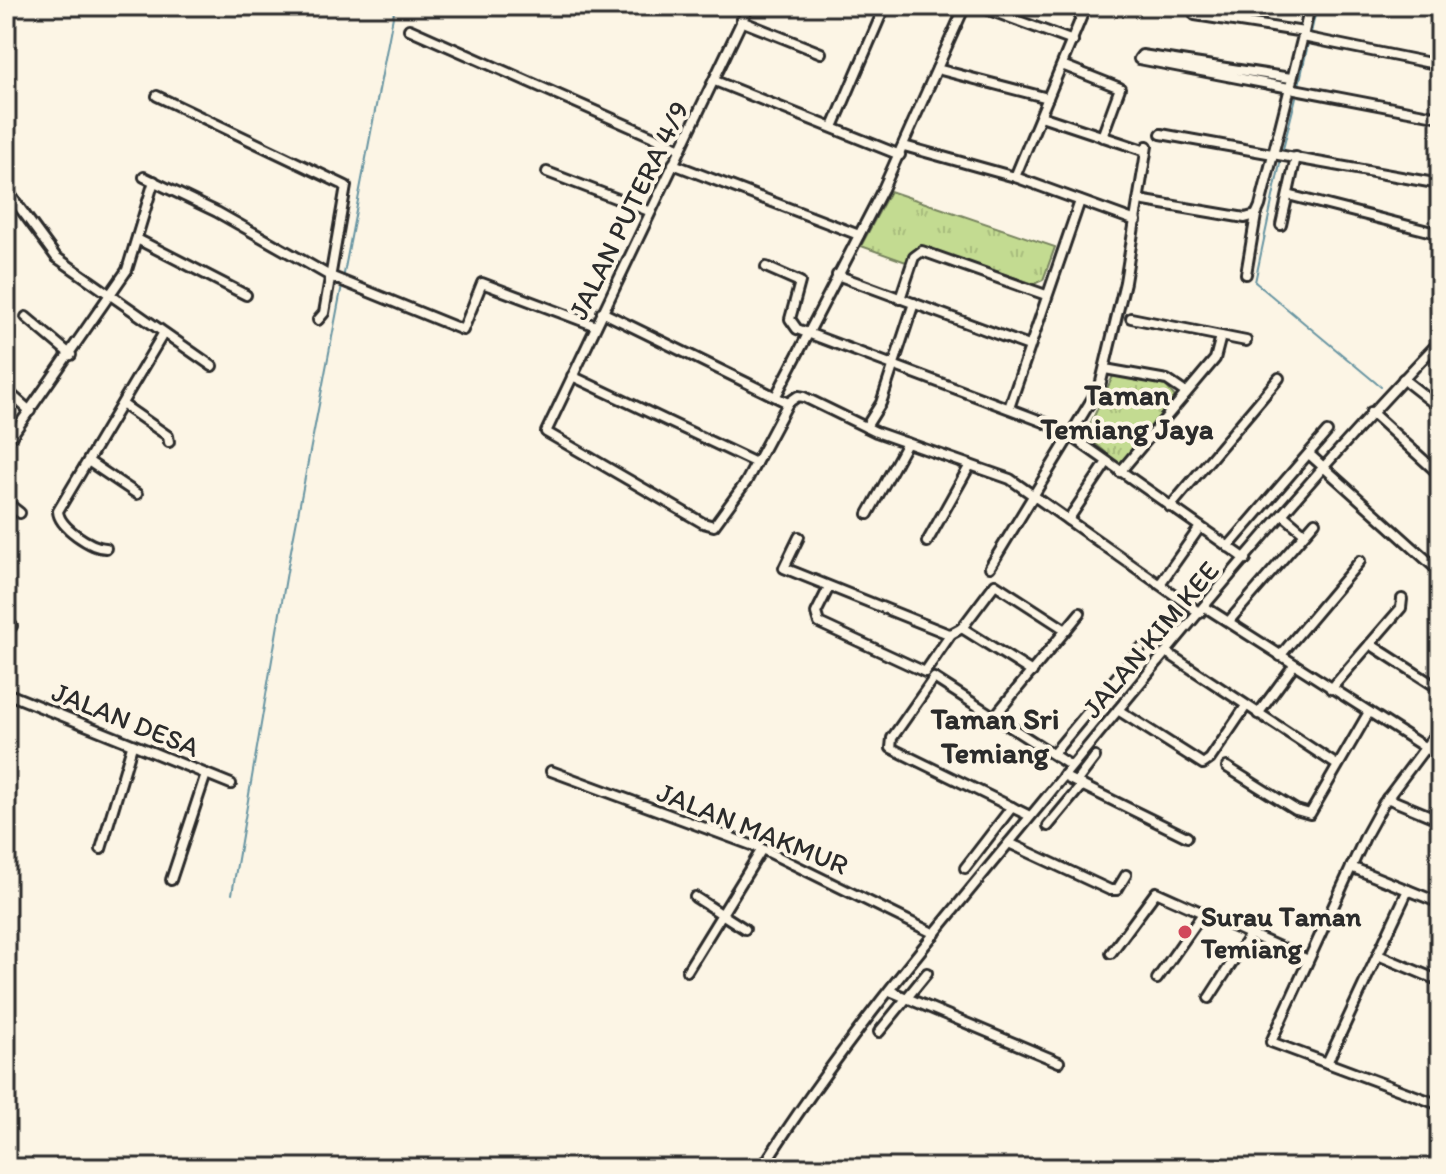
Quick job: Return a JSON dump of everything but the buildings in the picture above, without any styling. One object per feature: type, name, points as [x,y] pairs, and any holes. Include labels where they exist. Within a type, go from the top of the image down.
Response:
[{"type":"street","name":"JALAN PUTERA 4/9","points":[[749,6],[546,432],[703,523],[714,526],[719,523],[756,463]]},
{"type":"street","points":[[833,127],[885,6]]},
{"type":"street","points":[[778,392],[902,150],[965,6]]},
{"type":"street","points":[[978,6],[1073,41]]},
{"type":"street","points":[[1015,177],[1086,6]]},
{"type":"street","points":[[1281,225],[1288,195],[1285,155],[1310,6]]},
{"type":"street","points":[[1195,15],[1440,65]]},
{"type":"street","points":[[741,21],[821,53]]},
{"type":"street","points":[[409,29],[681,149]]},
{"type":"street","points":[[1295,86],[1139,59],[1142,55],[1295,86],[1440,117]]},
{"type":"street","points":[[1062,65],[1120,88],[1102,137]]},
{"type":"street","points":[[937,69],[1048,98]]},
{"type":"street","points":[[715,81],[902,150],[1015,177],[1136,221]]},
{"type":"street","points":[[157,96],[342,182],[348,193],[324,313],[318,320]]},
{"type":"street","points":[[990,567],[1095,396],[1105,369],[1136,221],[1146,149],[1041,116]]},
{"type":"street","points":[[1161,134],[1440,184]]},
{"type":"street","points":[[1246,274],[1256,215],[1285,155]]},
{"type":"street","points":[[673,164],[859,235]]},
{"type":"street","points":[[547,172],[649,211]]},
{"type":"street","points":[[144,177],[330,276],[463,330],[482,283],[596,326]]},
{"type":"street","points":[[6,444],[71,355],[107,295],[127,270],[154,181]]},
{"type":"street","points":[[6,189],[56,257],[212,366]]},
{"type":"street","points":[[1288,195],[1440,234]]},
{"type":"street","points":[[1139,200],[1245,218],[1256,215]]},
{"type":"street","points":[[1009,408],[1080,201]]},
{"type":"street","points":[[137,239],[246,295]]},
{"type":"street","points":[[900,299],[914,257],[922,251],[1046,295]]},
{"type":"street","points":[[766,267],[800,282],[790,319],[794,327],[1009,408],[1071,436],[1246,559]]},
{"type":"street","points":[[837,275],[1029,346]]},
{"type":"street","points":[[866,427],[881,403],[914,303]]},
{"type":"street","points":[[602,312],[791,401],[804,397],[866,427],[1010,479],[1160,584],[1203,610],[1229,621],[1440,757]]},
{"type":"street","points":[[26,317],[71,355]]},
{"type":"street","points":[[1131,318],[1246,341]]},
{"type":"street","points":[[106,548],[98,548],[61,523],[58,511],[163,334]]},
{"type":"street","points":[[1120,472],[1215,359],[1221,336]]},
{"type":"street","name":"JALAN KIM KEE","points":[[762,1168],[796,1114],[1030,816],[1371,412],[1440,341]]},
{"type":"street","points":[[1105,369],[1167,380],[1186,393]]},
{"type":"street","points":[[572,376],[756,463],[791,401]]},
{"type":"street","points":[[1170,507],[1279,378]]},
{"type":"street","points":[[1403,379],[1436,406],[1440,396]]},
{"type":"street","points":[[6,390],[30,411]]},
{"type":"street","points":[[122,404],[168,436],[169,442]]},
{"type":"street","points":[[1371,412],[1440,475]]},
{"type":"street","points":[[1228,547],[1327,432]]},
{"type":"street","points":[[868,514],[907,443]]},
{"type":"street","points":[[1309,454],[1440,572]]},
{"type":"street","points":[[88,461],[137,494]]},
{"type":"street","points":[[1068,520],[1107,462]]},
{"type":"street","points":[[927,542],[970,465]]},
{"type":"street","points":[[6,502],[20,513]]},
{"type":"street","points":[[1283,515],[1303,532]]},
{"type":"street","points":[[1229,621],[1303,532],[1315,522]]},
{"type":"street","points":[[1160,584],[1200,527]]},
{"type":"street","points":[[799,537],[784,568],[951,634]]},
{"type":"street","points":[[1280,656],[1360,561]]},
{"type":"street","points":[[829,587],[816,613],[819,623],[925,672],[951,634],[962,628],[995,584],[1066,630]]},
{"type":"street","points":[[1331,689],[1401,608],[1402,599]]},
{"type":"street","points":[[994,717],[1080,613]]},
{"type":"street","points":[[962,628],[1032,672]]},
{"type":"street","points":[[1370,644],[1440,689]]},
{"type":"street","points":[[1053,754],[1140,649]]},
{"type":"street","points":[[1166,652],[1337,765]]},
{"type":"street","points":[[1258,714],[1294,665]]},
{"type":"street","points":[[1030,816],[889,745],[934,678],[1071,766]]},
{"type":"street","name":"JALAN DESA","points":[[6,693],[231,784]]},
{"type":"street","points":[[1106,693],[1120,707],[1203,764],[1210,759],[1246,706]]},
{"type":"street","points":[[1227,767],[1296,810],[1310,814],[1369,712]]},
{"type":"street","points":[[1440,728],[1387,798],[1351,867],[1271,1042],[1440,1105]]},
{"type":"street","points":[[101,849],[132,746]]},
{"type":"street","points":[[1048,826],[1095,757]]},
{"type":"street","name":"JALAN MAKMUR","points":[[551,771],[762,849],[935,934]]},
{"type":"street","points":[[171,880],[206,774]]},
{"type":"street","points":[[1063,776],[1187,837]]},
{"type":"street","points":[[1387,798],[1440,820]]},
{"type":"street","points":[[965,868],[1012,807]]},
{"type":"street","points":[[1009,843],[1112,891],[1126,875]]},
{"type":"street","points":[[687,971],[762,849]]},
{"type":"street","points":[[1351,867],[1440,903]]},
{"type":"street","points":[[1327,1063],[1408,890]]},
{"type":"street","points":[[1111,953],[1156,892],[1308,960]]},
{"type":"street","points":[[695,897],[745,929]]},
{"type":"street","points":[[1157,979],[1204,912]]},
{"type":"street","points":[[1209,998],[1251,933]]},
{"type":"street","points":[[1378,955],[1440,981]]},
{"type":"street","points":[[879,1032],[927,973]]},
{"type":"street","points":[[890,991],[1059,1062]]},
{"type":"green space","points":[[890,191],[1055,247],[1043,280],[1034,284],[921,246],[910,253],[906,262],[861,246]]},
{"type":"green space","points":[[1114,374],[1166,386],[1175,397],[1122,466],[1085,435]]},
{"type":"waterway","points":[[343,279],[395,6]]},
{"type":"waterway","points":[[1311,33],[1317,6]]},
{"type":"waterway","points":[[1299,85],[1308,44]]},
{"type":"waterway","points":[[1283,149],[1296,97]]},
{"type":"waterway","points":[[1281,159],[1255,282],[1381,387]]},
{"type":"waterway","points":[[232,894],[288,566],[342,285]]},
{"type":"place","name":"Surau Taman Temiang","points":[[1185,932]]},
{"type":"district","name":"Taman Temiang Jaya","points":[[1127,411]]},
{"type":"district","name":"Taman Sri Temiang","points":[[995,735]]}]
